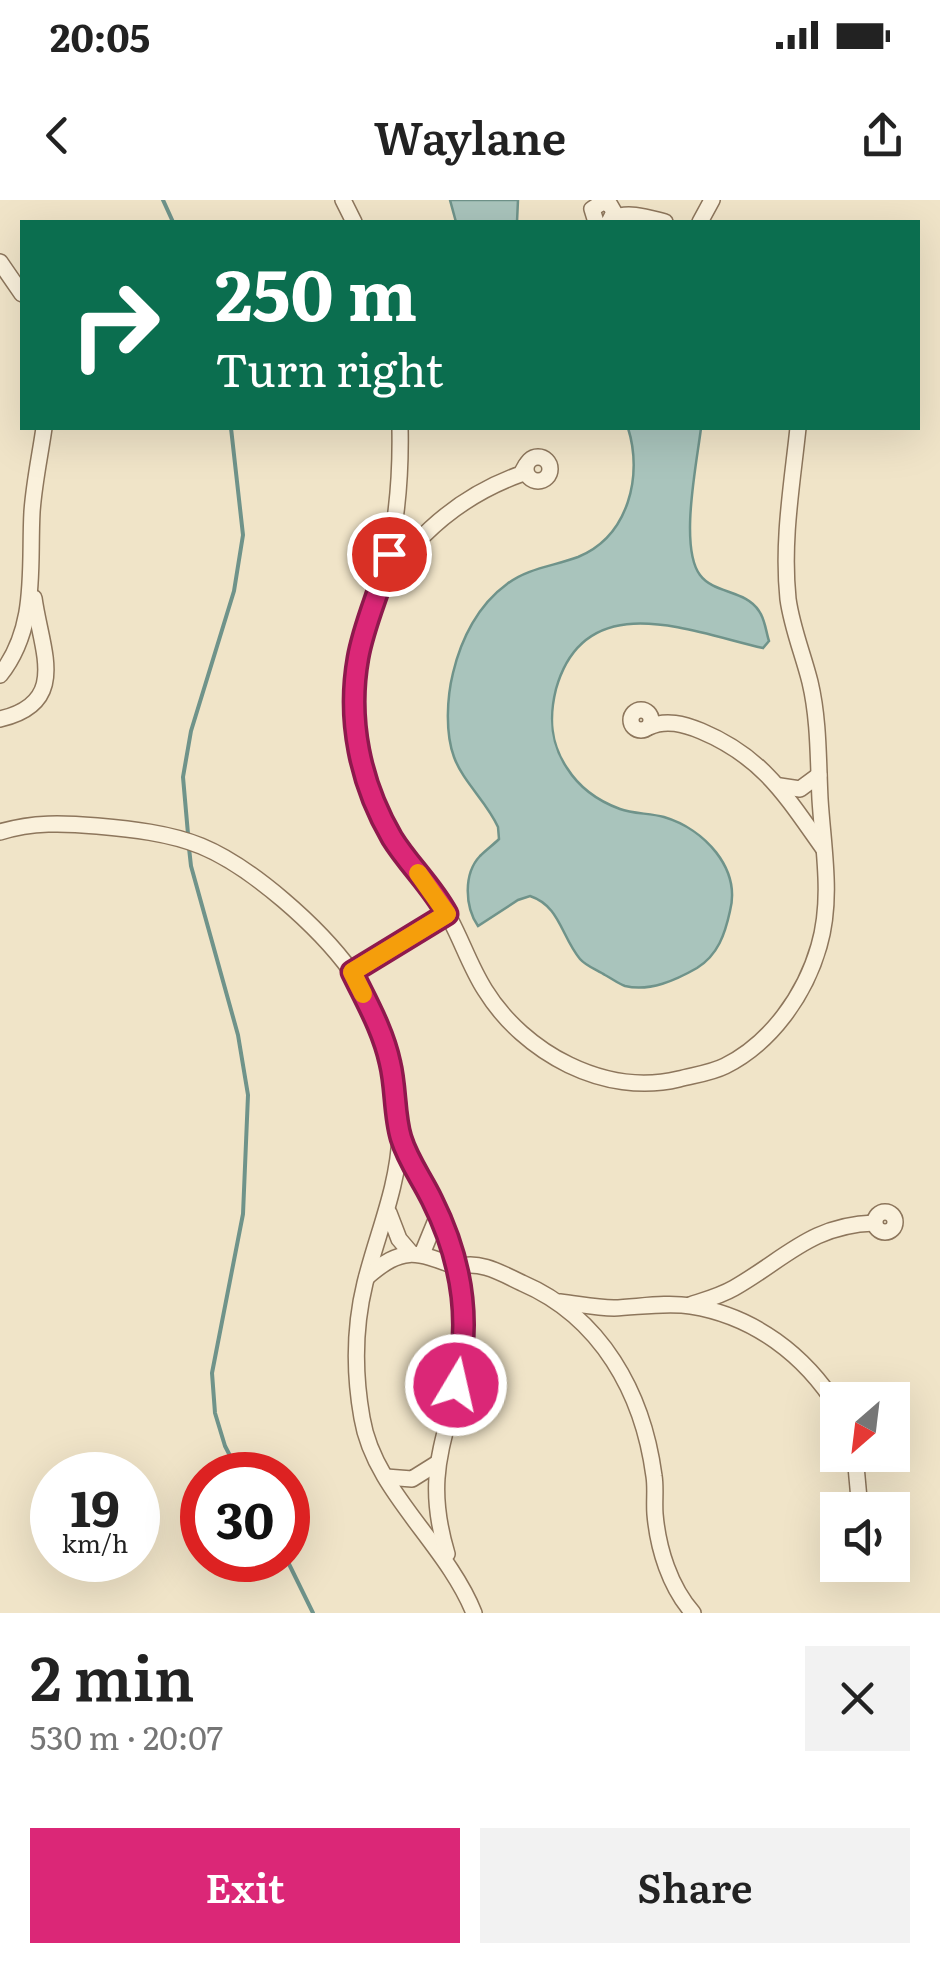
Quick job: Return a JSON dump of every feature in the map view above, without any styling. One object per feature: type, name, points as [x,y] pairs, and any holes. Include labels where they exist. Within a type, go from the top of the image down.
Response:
[{"type":"street","points":[[595,220],[594,206],[603,202],[614,216],[648,220]]},
{"type":"street","points":[[0,262],[20,291]]},
{"type":"street","points":[[0,675],[20,641],[28,610],[32,509],[44,430]]},
{"type":"street","points":[[400,430],[397,508],[379,592],[358,655],[355,728],[362,767],[393,838],[447,914],[485,990],[504,1015],[530,1041],[560,1062],[637,1082],[671,1081],[725,1066],[775,1027],[790,1009],[818,949],[826,920],[816,716],[809,678],[792,628],[788,596],[788,500],[798,430]]},
{"type":"street","points":[[379,592],[406,552],[433,526],[495,483],[526,472]]},
{"type":"street","points":[[397,508],[404,526],[414,530],[433,526]]},
{"type":"street","points":[[0,719],[26,711],[45,691],[47,676],[32,580]]},
{"type":"street","points":[[652,721],[693,728],[744,753],[780,786],[823,848]]},
{"type":"street","points":[[780,786],[806,787],[820,774]]},
{"type":"street","points":[[0,832],[38,823],[66,823],[141,830],[200,845],[271,889],[352,972],[382,1034],[400,1135],[388,1210],[366,1278],[355,1345],[362,1424],[374,1458],[409,1514],[449,1562]]},
{"type":"street","points":[[352,972],[447,914]]},
{"type":"street","points":[[400,1135],[438,1214],[456,1267],[465,1328],[463,1358],[436,1464],[439,1528],[449,1562],[474,1613]]},
{"type":"street","points":[[388,1210],[399,1240],[417,1253],[456,1267],[482,1265],[559,1302],[590,1331],[633,1393],[647,1433],[660,1546],[673,1584],[693,1613]]},
{"type":"street","points":[[417,1253],[438,1214]]},
{"type":"street","points":[[688,1306],[729,1291],[809,1237],[832,1228],[874,1223]]},
{"type":"street","points":[[366,1278],[392,1257],[417,1253]]},
{"type":"street","points":[[728,1315],[729,1291]]},
{"type":"street","points":[[559,1302],[608,1308],[688,1306],[728,1315],[759,1329],[822,1382]]},
{"type":"street","points":[[590,1331],[608,1308]]},
{"type":"street","points":[[386,1476],[412,1479],[436,1464]]},
{"type":"water","points":[[450,200],[518,200],[517,220],[455,220]]},
{"type":"water","points":[[628,430],[701,430],[691,504],[694,562],[700,575],[713,586],[753,604],[763,618],[769,641],[763,648],[674,627],[615,626],[590,636],[570,657],[556,689],[552,710],[554,739],[561,759],[577,781],[612,806],[664,817],[693,831],[716,852],[730,880],[728,920],[710,957],[680,977],[644,987],[623,985],[582,961],[554,914],[530,896],[478,926],[468,900],[468,881],[474,863],[499,839],[498,827],[458,766],[448,726],[456,660],[472,624],[487,602],[507,584],[524,574],[578,557],[609,535],[628,502],[634,465]]},
{"type":"waterway","points":[[163,200],[172,220]]},
{"type":"waterway","points":[[188,834],[183,777],[191,731],[234,591],[243,535],[231,430]]},
{"type":"waterway","points":[[189,848],[238,1035],[248,1095],[243,1214],[212,1373],[215,1413],[228,1452]]},
{"type":"waterway","points":[[298,1582],[313,1613]]},
{"type":"slow traffic","points":[[363,994],[352,972],[447,914],[418,873]]},
{"type":"route","points":[[389,554],[358,655],[355,728],[362,767],[375,803],[393,838],[447,914],[352,972],[382,1034],[397,1100],[400,1135],[448,1236],[456,1267],[465,1328],[456,1385]]}]
